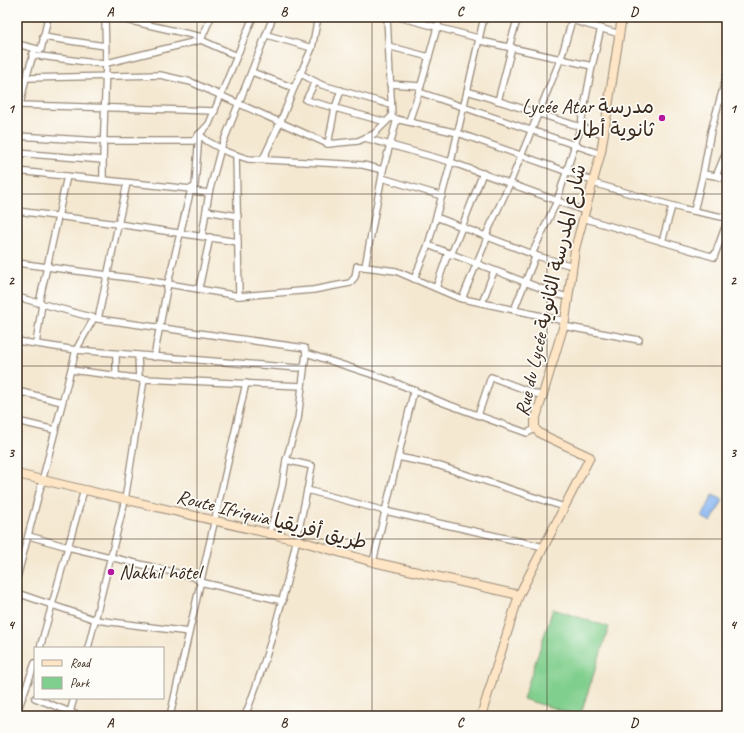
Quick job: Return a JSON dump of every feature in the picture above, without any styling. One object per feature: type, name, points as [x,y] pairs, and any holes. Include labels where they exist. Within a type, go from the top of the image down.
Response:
[{"type":"street","points":[[17,44],[40,50],[48,17]]},
{"type":"street","points":[[103,180],[102,141],[106,63],[105,17]]},
{"type":"street","points":[[113,17],[201,38],[238,56]]},
{"type":"street","points":[[32,55],[106,63],[201,38],[211,17]]},
{"type":"street","points":[[17,136],[102,141],[193,141],[209,124],[253,17]]},
{"type":"street","points":[[202,236],[220,148],[240,104],[273,17]]},
{"type":"street","points":[[263,159],[312,48],[318,17]]},
{"type":"street","points":[[365,267],[383,170],[390,146],[392,106],[387,17]]},
{"type":"street","points":[[399,17],[418,20],[437,29],[478,38],[481,41],[592,66]]},
{"type":"street","points":[[409,121],[421,86],[440,17]]},
{"type":"street","points":[[414,279],[428,245],[442,196],[484,17]]},
{"type":"street","points":[[498,101],[518,17]]},
{"type":"street","points":[[561,17],[620,34]]},
{"type":"street","name":"Rue du Lycée شارع المدرسة الثانوية","points":[[535,429],[542,396],[564,323],[573,266],[584,215],[601,154],[622,17]]},
{"type":"street","points":[[462,299],[561,58],[572,20]]},
{"type":"street","points":[[514,310],[534,255],[557,201],[580,127],[601,28]]},
{"type":"street","points":[[267,35],[312,48]]},
{"type":"street","points":[[43,37],[105,46]]},
{"type":"street","points":[[388,46],[429,57]]},
{"type":"street","points":[[35,49],[32,55],[19,106],[104,106],[215,111]]},
{"type":"street","points":[[252,72],[294,88]]},
{"type":"street","points":[[301,74],[315,82],[392,106]]},
{"type":"street","points":[[694,211],[711,131],[727,74]]},
{"type":"street","points":[[26,78],[160,75],[191,82],[328,144],[358,141],[374,134],[391,120]]},
{"type":"street","points":[[315,82],[306,100],[335,108],[391,120],[409,121],[458,133],[593,182],[672,206],[727,218]]},
{"type":"street","points":[[390,84],[421,86]]},
{"type":"street","points":[[328,144],[335,108],[341,90]]},
{"type":"street","points":[[467,91],[603,134]]},
{"type":"street","points":[[419,92],[601,154]]},
{"type":"street","points":[[199,134],[207,141],[220,148],[248,159],[363,165],[383,170]]},
{"type":"street","points":[[154,357],[168,283],[191,190],[195,186],[199,134]]},
{"type":"street","points":[[365,138],[451,162],[557,201],[584,215],[662,242],[714,257],[727,222]]},
{"type":"street","points":[[716,176],[727,150]]},
{"type":"street","points":[[17,153],[102,160]]},
{"type":"street","points":[[236,155],[239,296]]},
{"type":"street","points":[[17,170],[210,193]]},
{"type":"street","points":[[436,288],[463,226],[482,173]]},
{"type":"street","points":[[703,174],[727,179]]},
{"type":"street","points":[[36,344],[40,304],[67,176]]},
{"type":"street","points":[[382,178],[442,196]]},
{"type":"street","points":[[17,578],[76,350],[96,318],[108,275],[127,182]]},
{"type":"street","points":[[662,242],[672,206]]},
{"type":"street","points":[[17,211],[238,242]]},
{"type":"street","points":[[206,211],[238,216]]},
{"type":"street","points":[[436,217],[463,226],[534,255],[573,266]]},
{"type":"street","points":[[199,288],[210,237]]},
{"type":"street","points":[[428,245],[476,265],[568,297]]},
{"type":"street","points":[[17,263],[168,283],[239,296],[313,290],[350,283],[355,277],[357,266],[396,271],[462,299],[639,340]]},
{"type":"street","points":[[482,303],[494,271]]},
{"type":"street","points":[[17,297],[96,318],[305,348],[306,353],[298,419],[286,460],[282,487],[269,535]]},
{"type":"street","points":[[17,341],[76,350],[116,354],[298,368],[304,367]]},
{"type":"street","points":[[306,353],[390,380],[527,433],[535,429],[541,434],[590,457],[519,595],[481,716]]},
{"type":"street","points":[[116,354],[116,376]]},
{"type":"street","points":[[88,647],[125,500],[142,379],[138,355]]},
{"type":"street","points":[[71,370],[142,379],[302,386]]},
{"type":"street","points":[[478,415],[491,378],[542,396]]},
{"type":"street","points":[[170,716],[246,383]]},
{"type":"street","points":[[373,562],[414,390]]},
{"type":"street","points":[[17,391],[62,402]]},
{"type":"street","points":[[17,421],[55,430]]},
{"type":"street","points":[[398,457],[437,465],[564,506]]},
{"type":"street","points":[[246,716],[260,678],[283,601],[312,466],[286,460]]},
{"type":"street","name":"Route Ifriquia طريق أفريقيا","points":[[17,474],[269,535],[297,540],[373,562],[519,595]]},
{"type":"street","points":[[40,647],[84,490]]},
{"type":"street","points":[[308,490],[385,511],[544,547]]},
{"type":"street","points":[[29,536],[110,558],[194,577],[200,582],[283,601]]},
{"type":"street","points":[[17,592],[96,620],[189,632]]},
{"type":"street","points":[[17,710],[34,667]]},
{"type":"street","points":[[24,694],[34,698]]},
{"type":"street","points":[[38,699],[80,716]]},
{"type":"street","points":[[70,712],[74,699]]},
{"type":"green space","points":[[553,609],[609,627],[580,716],[523,699]]},
{"type":"water","points":[[713,495],[723,500],[711,522],[702,517]]},
{"type":"place","name":"Lycée Atar مدرسة ثانوية أطار","points":[[662,118]]},
{"type":"place","name":"Nakhil hôtel","points":[[111,572]]}]
